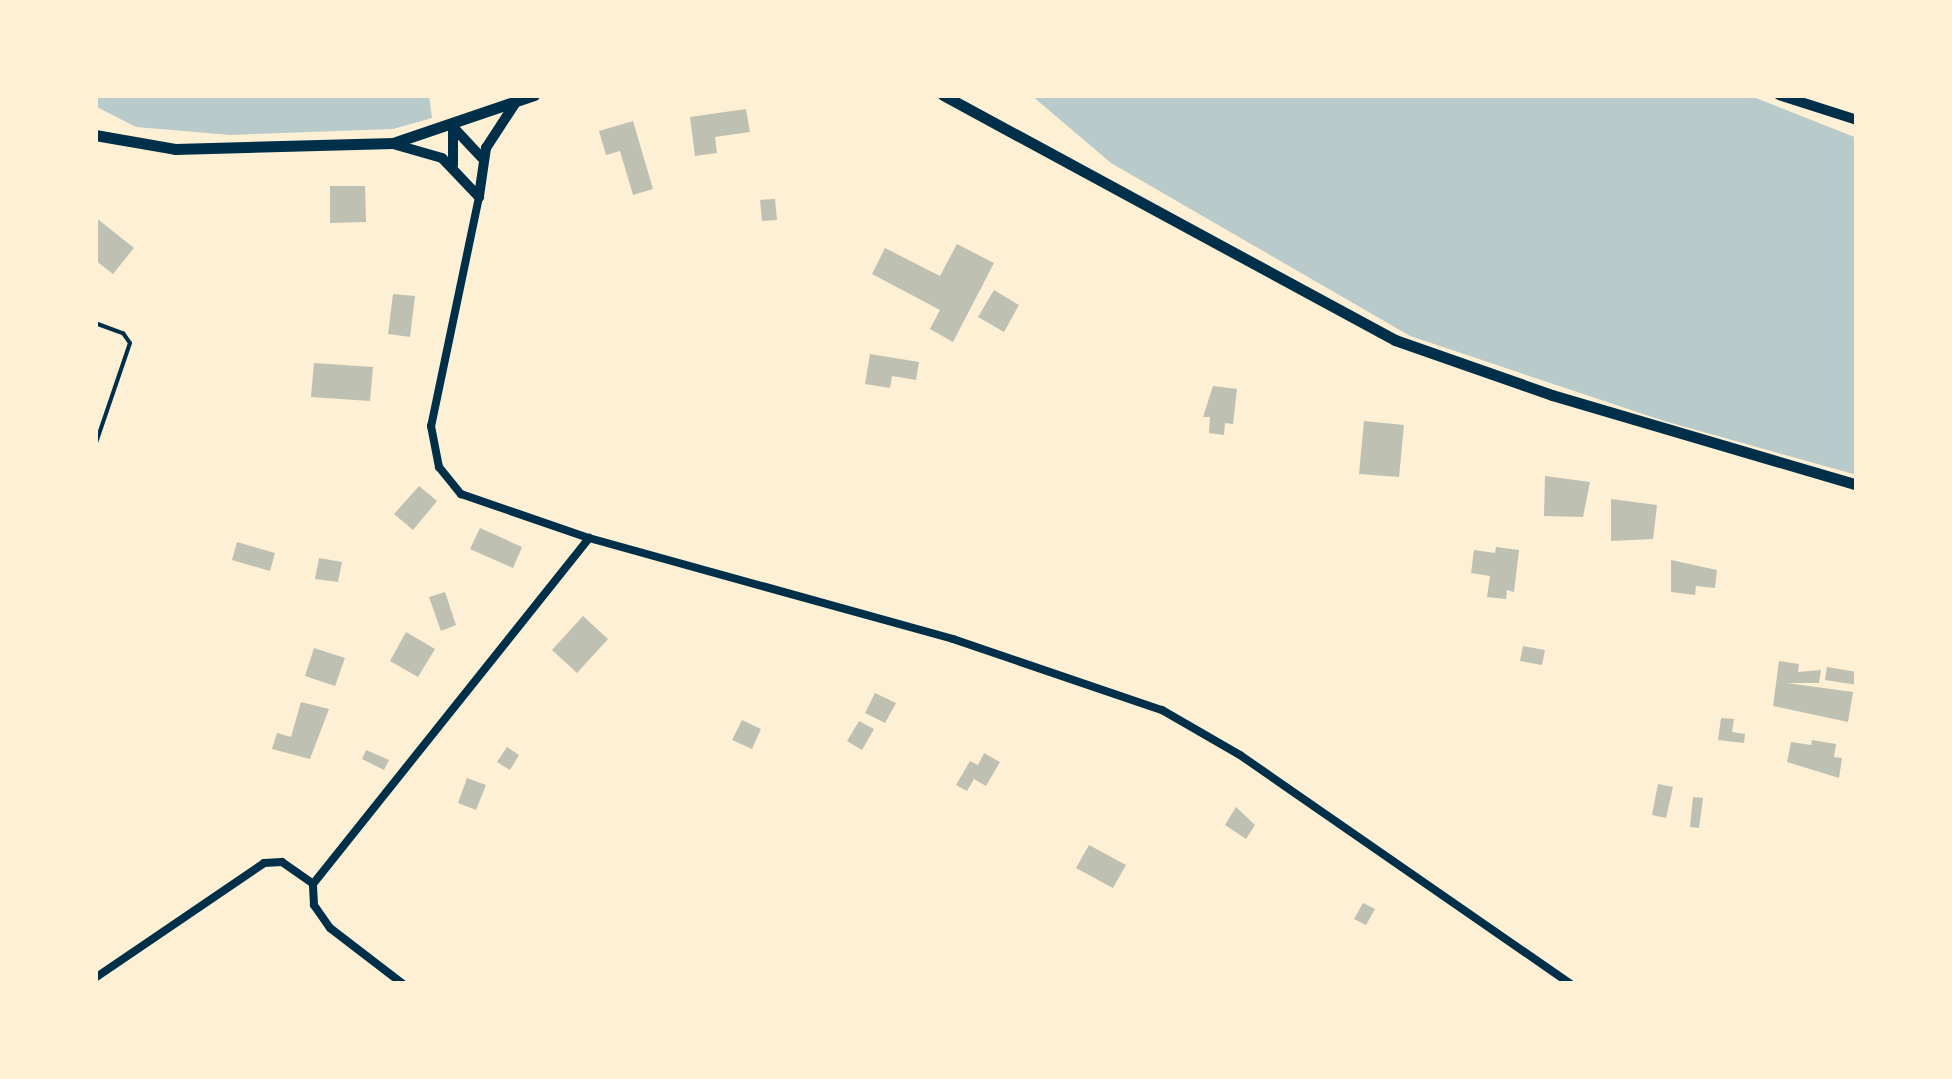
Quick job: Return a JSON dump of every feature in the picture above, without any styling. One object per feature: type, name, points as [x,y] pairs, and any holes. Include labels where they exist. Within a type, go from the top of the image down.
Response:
[{"type":"main road","points":[[95,135],[165,149],[387,144],[453,127],[534,95]]},
{"type":"main road","points":[[943,95],[1395,340],[1552,395],[1857,485]]},
{"type":"street","points":[[1779,95],[1857,120]]},
{"type":"street","points":[[516,102],[482,158],[479,196],[432,417],[434,455],[448,482],[474,502],[953,640],[1162,710],[1240,755],[1572,984]]},
{"type":"street","points":[[453,127],[482,158]]},
{"type":"street","points":[[453,127],[454,166]]},
{"type":"street","points":[[387,144],[425,150],[454,166],[479,196]]},
{"type":"street","points":[[404,984],[330,928],[314,905],[313,884],[589,538]]},
{"type":"street","points":[[95,978],[264,863],[282,862],[313,884]]},
{"type":"lane","points":[[95,323],[123,332],[130,344],[95,446]]},
{"type":"shaded area","points":[[95,95],[429,95],[432,118],[393,129],[230,135],[136,127],[95,106]]},
{"type":"shaded area","points":[[1031,95],[1748,95],[1857,138],[1857,475],[1664,421],[1410,336],[1111,163]]},
{"type":"building","points":[[746,109],[750,132],[715,137],[717,153],[695,156],[690,117]]},
{"type":"building","points":[[633,121],[653,189],[633,195],[620,151],[606,155],[599,131]]},
{"type":"building","points":[[330,186],[365,186],[366,222],[330,223]]},
{"type":"building","points":[[775,199],[777,220],[762,221],[760,200]]},
{"type":"building","points":[[95,217],[134,248],[113,274],[95,260]]},
{"type":"building","points":[[957,244],[994,263],[953,342],[930,329],[940,310],[872,274],[885,248],[940,276]]},
{"type":"building","points":[[994,290],[1019,305],[1004,332],[978,317]]},
{"type":"building","points":[[393,294],[415,296],[410,337],[388,334]]},
{"type":"building","points":[[870,354],[919,362],[916,380],[892,376],[890,388],[865,384]]},
{"type":"building","points":[[314,363],[373,367],[370,401],[311,397]]},
{"type":"building","points":[[1213,386],[1237,389],[1233,424],[1225,423],[1224,435],[1209,433],[1210,417],[1203,417]]},
{"type":"building","points":[[1364,421],[1404,425],[1399,477],[1359,474]]},
{"type":"building","points":[[1545,476],[1590,482],[1583,517],[1544,516]]},
{"type":"building","points":[[419,486],[437,501],[413,530],[394,514]]},
{"type":"building","points":[[1611,499],[1657,505],[1653,539],[1611,541]]},
{"type":"building","points":[[480,528],[522,547],[513,568],[470,549]]},
{"type":"building","points":[[237,542],[275,553],[270,571],[232,560]]},
{"type":"building","points":[[1496,547],[1519,550],[1514,592],[1507,590],[1506,599],[1487,597],[1490,576],[1471,573],[1474,550],[1495,553]]},
{"type":"building","points":[[319,558],[342,562],[338,582],[315,579]]},
{"type":"building","points":[[1671,560],[1717,570],[1715,588],[1696,586],[1695,595],[1671,592]]},
{"type":"building","points":[[445,592],[456,625],[441,631],[429,597]]},
{"type":"building","points":[[583,616],[608,639],[577,673],[552,650]]},
{"type":"building","points":[[406,632],[435,649],[418,677],[390,661]]},
{"type":"building","points":[[1523,646],[1545,650],[1542,665],[1520,661]]},
{"type":"building","points":[[314,648],[345,658],[335,686],[305,676]]},
{"type":"building","points":[[1779,661],[1799,664],[1798,672],[1821,670],[1819,683],[1787,683],[1853,692],[1848,722],[1773,706]]},
{"type":"building","points":[[1827,667],[1857,672],[1857,685],[1825,680]]},
{"type":"building","points":[[875,693],[896,703],[885,723],[865,713]]},
{"type":"building","points":[[301,702],[329,709],[310,759],[272,749],[277,733],[291,737]]},
{"type":"building","points":[[1721,718],[1734,719],[1732,732],[1745,734],[1744,743],[1718,740]]},
{"type":"building","points":[[742,720],[761,729],[752,749],[732,740]]},
{"type":"building","points":[[859,721],[874,729],[862,750],[847,741]]},
{"type":"building","points":[[1812,740],[1836,744],[1834,757],[1842,758],[1839,778],[1787,762],[1791,742],[1811,745]]},
{"type":"building","points":[[507,747],[519,755],[510,770],[497,762]]},
{"type":"building","points":[[366,750],[389,760],[384,770],[362,759]]},
{"type":"building","points":[[984,753],[1000,762],[986,786],[974,779],[967,791],[956,785],[970,761],[978,765]]},
{"type":"building","points":[[467,778],[486,785],[476,810],[458,803]]},
{"type":"building","points":[[1658,784],[1673,787],[1666,818],[1652,815]]},
{"type":"building","points":[[1693,797],[1703,798],[1699,828],[1690,827]]},
{"type":"building","points":[[1236,807],[1255,825],[1246,839],[1225,825]]},
{"type":"building","points":[[1089,845],[1126,865],[1113,888],[1076,868]]},
{"type":"building","points":[[1363,903],[1375,909],[1366,925],[1354,919]]}]
